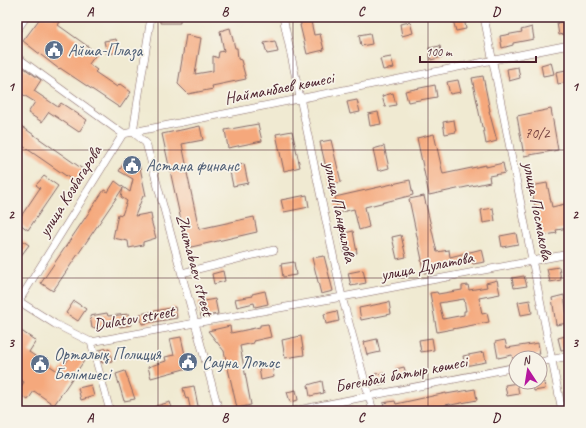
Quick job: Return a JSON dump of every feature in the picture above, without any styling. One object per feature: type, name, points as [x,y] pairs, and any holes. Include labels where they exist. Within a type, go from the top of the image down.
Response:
[{"type":"street","points":[[17,30],[26,17]]},
{"type":"street","points":[[133,132],[151,17]]},
{"type":"street","name":"улица Панфилова","points":[[282,17],[301,99],[342,297],[374,411]]},
{"type":"street","name":"улица Посмакова","points":[[484,17],[562,411]]},
{"type":"street","name":"Найманбаев көшесі","points":[[123,134],[569,45]]},
{"type":"street","points":[[17,57],[123,134]]},
{"type":"street","name":"Zhumabaev street","points":[[133,132],[146,143],[219,411]]},
{"type":"street","name":"улица Козбагарова","points":[[18,302],[123,134]]},
{"type":"street","points":[[182,273],[274,250]]},
{"type":"street","name":"улица Дулатова","points":[[195,323],[569,254]]},
{"type":"street","name":"Dulatov street","points":[[18,302],[55,324],[91,342],[195,323]]},
{"type":"street","points":[[91,342],[110,411]]},
{"type":"street","points":[[548,361],[569,356]]},
{"type":"street","name":"Бөгенбай батыр көшесі","points":[[293,411],[508,369]]},
{"type":"building","points":[[41,17],[63,17],[58,25],[97,53],[89,64],[97,70],[95,72],[117,87],[120,84],[131,92],[120,108],[60,68],[59,69],[23,41]]},
{"type":"building","points":[[160,17],[180,17],[180,23],[160,23]]},
{"type":"building","points":[[300,17],[310,17],[314,35],[320,34],[324,50],[307,54],[300,25]]},
{"type":"building","points":[[464,17],[466,29],[456,31],[453,20]]},
{"type":"building","points":[[568,21],[569,33],[559,35],[557,23]]},
{"type":"building","points":[[410,22],[413,33],[402,36],[400,24]]},
{"type":"building","points":[[532,27],[534,39],[513,43],[513,45],[502,48],[500,36],[522,32],[521,30]]},
{"type":"building","points":[[230,28],[235,48],[237,48],[238,59],[241,60],[246,79],[212,86],[213,89],[188,94],[178,84],[186,35],[201,38],[195,74],[213,71],[213,56],[218,58],[219,52],[224,51],[220,31]]},
{"type":"building","points":[[370,33],[372,44],[361,46],[359,35]]},
{"type":"building","points":[[116,39],[119,52],[107,54],[104,41]]},
{"type":"building","points":[[275,41],[278,52],[267,54],[264,43]]},
{"type":"building","points":[[440,46],[442,57],[431,60],[429,48]]},
{"type":"building","points":[[391,57],[394,68],[383,70],[380,59]]},
{"type":"building","points":[[551,62],[554,74],[543,76],[541,65]]},
{"type":"building","points":[[17,63],[41,80],[34,91],[58,107],[61,103],[87,120],[79,132],[49,112],[42,122],[28,113],[35,102],[17,91]]},
{"type":"building","points":[[518,67],[520,78],[509,81],[507,69]]},
{"type":"building","points":[[566,70],[569,82],[558,84],[556,72]]},
{"type":"building","points":[[483,76],[489,111],[497,141],[486,144],[472,78]]},
{"type":"building","points":[[458,80],[461,92],[450,94],[447,82]]},
{"type":"building","points":[[435,85],[437,97],[408,102],[405,91]]},
{"type":"building","points":[[393,93],[396,105],[385,107],[382,96]]},
{"type":"building","points":[[357,100],[360,112],[350,114],[347,102]]},
{"type":"building","points":[[551,109],[558,150],[524,156],[517,116]]},
{"type":"building","points":[[378,112],[381,124],[370,126],[368,114]]},
{"type":"building","points":[[454,120],[456,132],[445,134],[443,122]]},
{"type":"building","points":[[17,123],[84,170],[75,182],[17,142]]},
{"type":"building","points":[[258,124],[262,141],[228,148],[225,130]]},
{"type":"building","points":[[200,126],[203,140],[182,144],[199,229],[254,217],[257,232],[187,248],[162,134]]},
{"type":"building","points":[[292,131],[300,167],[284,171],[276,134]]},
{"type":"building","points":[[434,134],[443,174],[503,163],[505,173],[489,176],[490,182],[429,195],[417,138]]},
{"type":"building","points":[[331,140],[341,182],[330,185],[320,142]]},
{"type":"building","points":[[384,146],[389,168],[378,171],[373,149]]},
{"type":"building","points":[[128,156],[139,163],[146,196],[143,196],[135,216],[151,213],[151,220],[156,238],[143,242],[143,245],[129,248],[128,241],[113,238],[118,214],[122,215],[127,201],[121,197],[123,188],[53,291],[41,283],[104,190],[108,192],[115,181],[130,192],[133,179],[119,171]]},
{"type":"building","points":[[244,164],[248,183],[233,186],[229,167]]},
{"type":"building","points":[[44,176],[58,186],[28,230],[17,222],[40,188],[36,185]]},
{"type":"building","points":[[410,180],[413,195],[365,207],[369,227],[359,230],[354,209],[338,213],[335,197]]},
{"type":"building","points":[[547,183],[552,207],[569,203],[569,228],[556,230],[557,233],[541,236],[531,186]]},
{"type":"building","points":[[307,195],[309,207],[284,212],[281,200]]},
{"type":"building","points":[[424,196],[437,252],[449,250],[450,257],[482,249],[485,262],[473,264],[473,262],[457,265],[456,262],[435,266],[436,271],[424,273],[409,199]]},
{"type":"building","points":[[493,208],[495,221],[483,223],[481,210]]},
{"type":"building","points":[[353,231],[357,253],[345,255],[341,234]]},
{"type":"building","points":[[516,233],[518,244],[502,247],[500,236]]},
{"type":"building","points":[[401,235],[406,257],[397,259],[392,237]]},
{"type":"building","points":[[17,237],[29,245],[17,261]]},
{"type":"building","points":[[324,256],[333,291],[321,294],[312,258]]},
{"type":"building","points":[[294,262],[296,275],[283,277],[281,264]]},
{"type":"building","points":[[559,267],[561,280],[550,282],[547,269]]},
{"type":"building","points":[[363,270],[366,283],[351,286],[348,273]]},
{"type":"building","points":[[223,271],[225,281],[214,284],[212,274]]},
{"type":"building","points":[[524,276],[527,286],[514,288],[512,278]]},
{"type":"building","points":[[497,280],[500,294],[479,298],[482,314],[487,313],[489,322],[437,332],[430,293],[437,292],[438,294],[462,290],[462,286],[468,285],[469,290],[487,287],[486,283]],"holes":[[[464,299],[466,311],[464,311],[464,315],[443,319],[439,303]]]},
{"type":"building","points":[[265,291],[268,304],[255,307],[254,303],[237,307],[235,299],[253,296],[252,294]]},
{"type":"building","points":[[564,295],[568,323],[556,325],[552,298]]},
{"type":"building","points":[[215,299],[218,314],[201,317],[198,302]]},
{"type":"building","points":[[530,300],[532,313],[521,315],[518,302]]},
{"type":"building","points":[[74,301],[86,309],[78,321],[66,313]]},
{"type":"building","points":[[389,302],[391,314],[361,320],[359,308]]},
{"type":"building","points":[[175,307],[177,318],[142,324],[140,314]]},
{"type":"building","points":[[337,311],[339,321],[326,324],[324,314]]},
{"type":"building","points":[[107,313],[108,316],[129,314],[131,325],[92,328],[90,316]]},
{"type":"building","points":[[268,324],[271,337],[240,346],[251,405],[237,408],[224,351],[208,331],[230,326],[231,333]]},
{"type":"building","points":[[17,328],[36,341],[29,352],[59,372],[73,353],[84,361],[54,405],[34,391],[28,400],[17,393],[24,382],[17,377]]},
{"type":"building","points":[[569,335],[569,349],[561,350],[558,338]]},
{"type":"building","points":[[301,336],[304,355],[285,358],[282,340]]},
{"type":"building","points":[[181,337],[188,368],[151,378],[148,367],[166,361],[165,357],[174,355],[170,339]]},
{"type":"building","points":[[432,338],[434,350],[421,352],[419,340]]},
{"type":"building","points":[[377,339],[380,352],[367,355],[364,342]]},
{"type":"building","points":[[505,340],[507,348],[538,343],[539,350],[508,350],[508,356],[498,358],[495,342]]},
{"type":"building","points":[[109,348],[112,361],[102,363],[99,350]]},
{"type":"building","points":[[484,352],[486,362],[465,366],[463,356]]},
{"type":"building","points":[[272,365],[274,377],[261,380],[259,368]]},
{"type":"building","points":[[404,367],[407,377],[398,379],[396,369]]},
{"type":"building","points":[[125,371],[135,399],[124,401],[116,374]]},
{"type":"building","points":[[384,373],[386,383],[377,385],[375,374]]},
{"type":"building","points":[[322,381],[324,393],[310,396],[308,385]]},
{"type":"building","points":[[508,384],[508,390],[518,390],[519,394],[507,396],[505,385]]},
{"type":"building","points":[[91,385],[94,396],[81,400],[78,388]]},
{"type":"building","points":[[194,386],[199,411],[191,411],[188,398],[186,399],[183,388]]},
{"type":"building","points":[[475,389],[477,400],[419,411],[385,411],[383,403],[395,401],[396,404],[446,393]]},
{"type":"building","points":[[296,390],[298,400],[290,402],[287,392]]},
{"type":"building","points":[[170,402],[173,411],[158,411],[156,406]]},
{"type":"place","name":"Айша-Плаза","points":[[54,50]]},
{"type":"place","name":"Астана финанс","points":[[132,165]]},
{"type":"place","name":"Сауна Лотос","points":[[188,362]]},
{"type":"place","name":"Орталық Полиция Бөлімшесі","points":[[40,364]]}]
